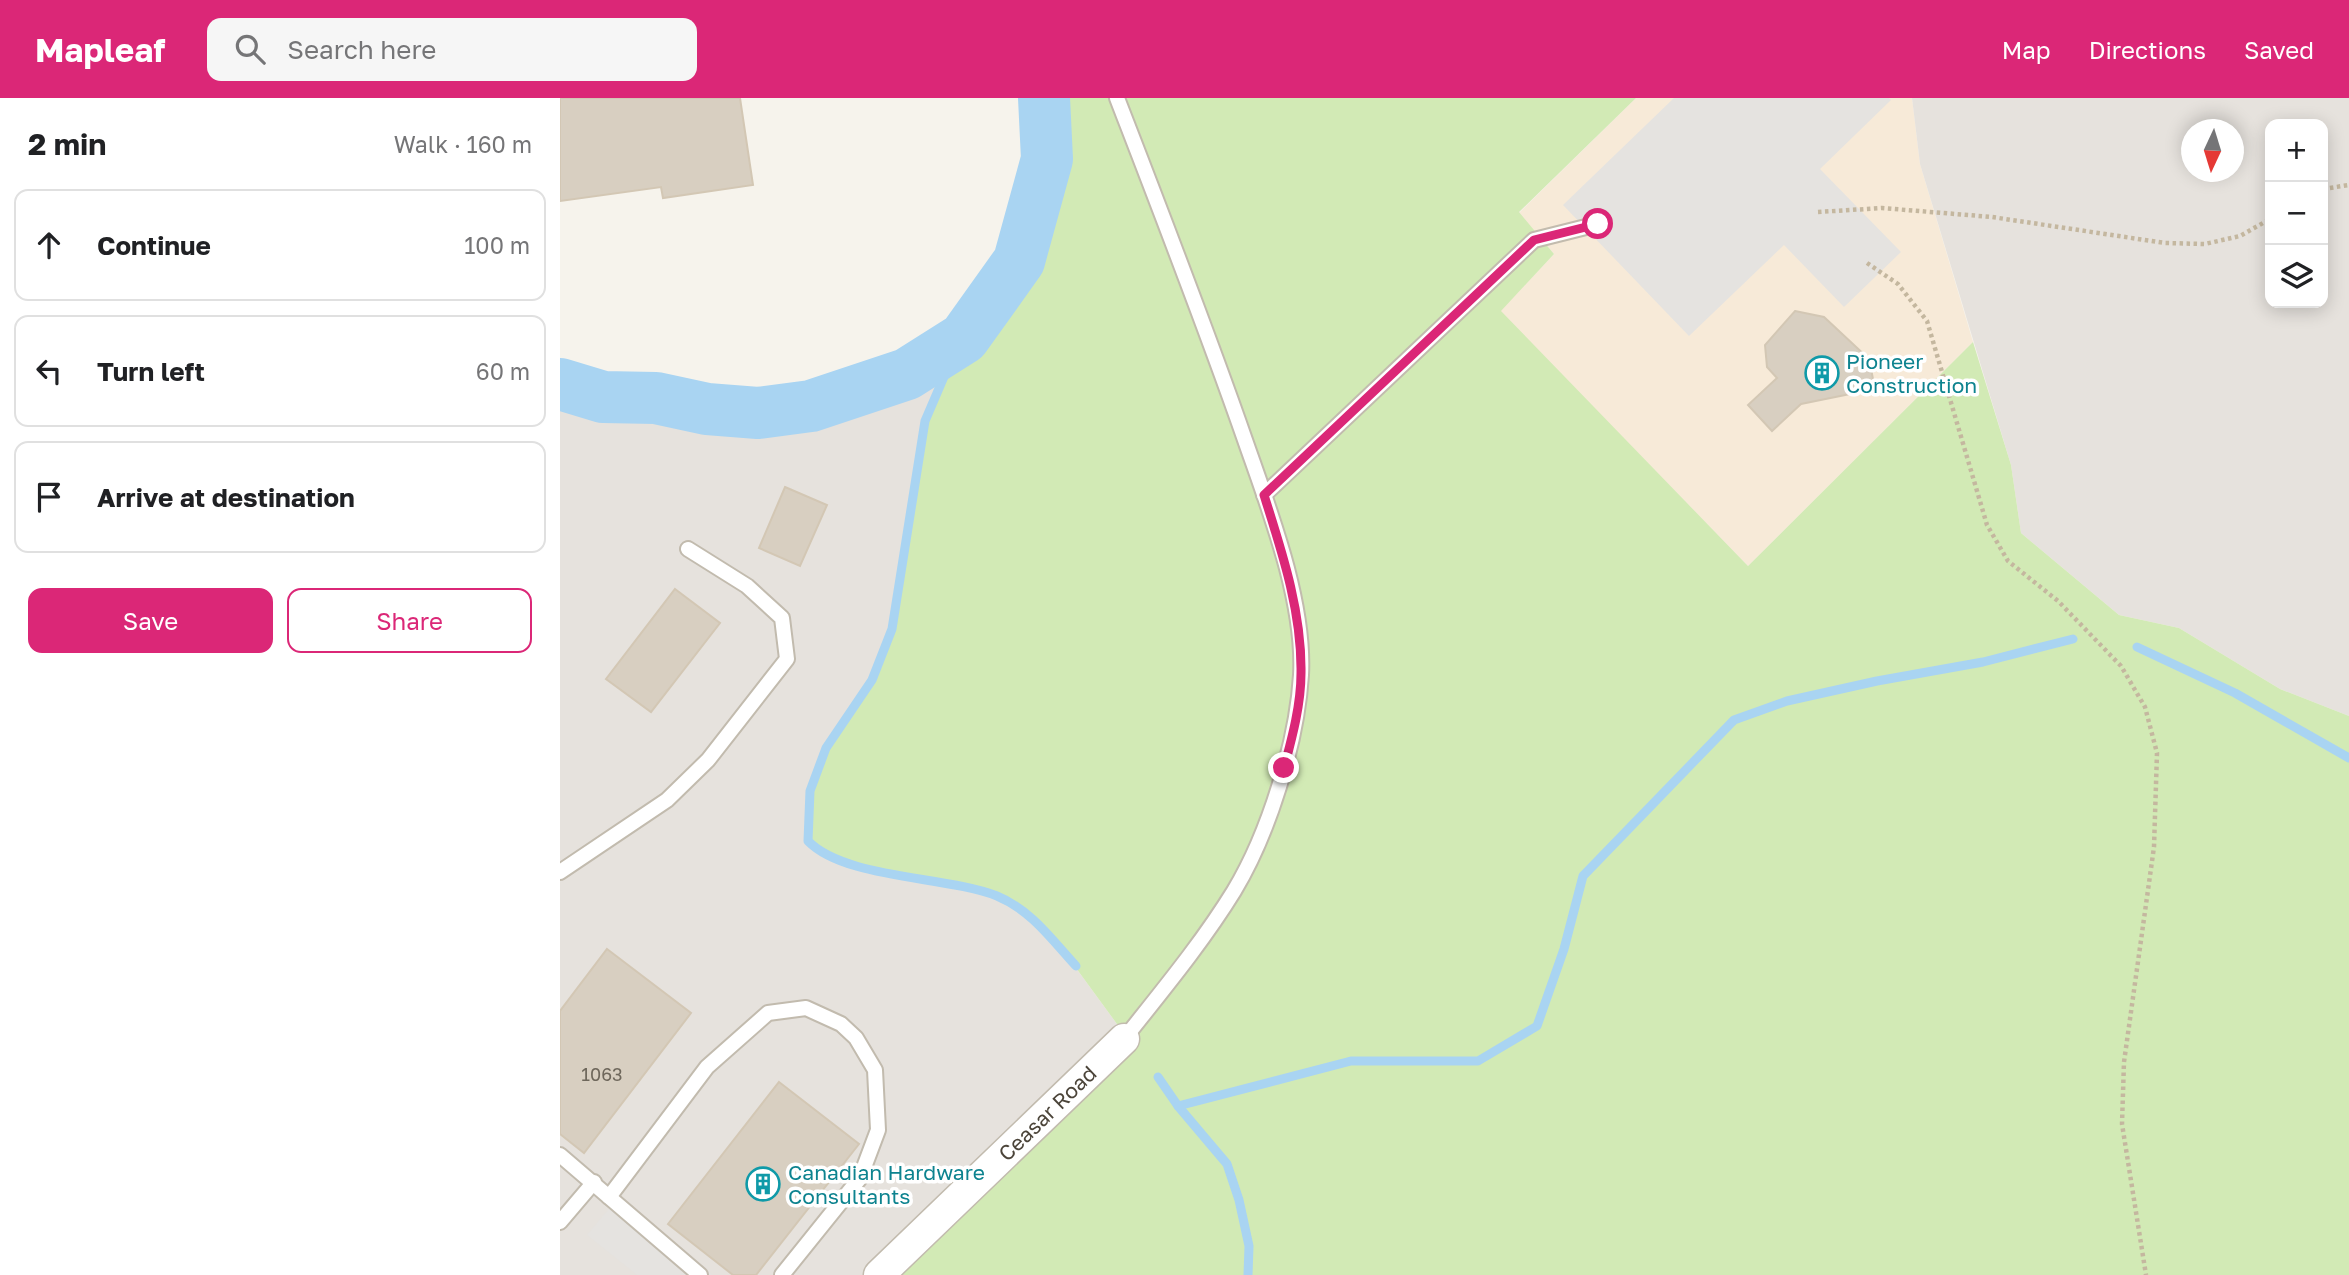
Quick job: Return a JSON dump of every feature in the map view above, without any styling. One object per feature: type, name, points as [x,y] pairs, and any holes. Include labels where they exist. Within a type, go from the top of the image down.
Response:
[{"type":"street","name":"Ceasar Road","points":[[879,1275],[1124,1039]]},
{"type":"lane","points":[[1118,98],[1202,316],[1264,495],[1292,593],[1301,674],[1295,724],[1284,768],[1263,831],[1235,889],[1189,957],[1124,1039]]},
{"type":"lane","points":[[1264,495],[1534,240],[1598,224]]},
{"type":"lane","points":[[560,872],[667,800],[708,760],[787,659],[782,618],[747,586],[688,549]]},
{"type":"lane","points":[[609,1198],[707,1067],[768,1013],[806,1008],[841,1024],[856,1038],[875,1070],[878,1130],[860,1178],[782,1275]]},
{"type":"lane","points":[[560,1155],[700,1275]]},
{"type":"lane","points":[[560,1222],[594,1182]]},
{"type":"path","points":[[2328,188],[2349,186]]},
{"type":"path","points":[[1818,212],[1882,208],[1992,217],[2165,243],[2205,244],[2239,236],[2265,222]]},
{"type":"path","points":[[1867,263],[1898,284],[1927,321],[1987,525],[2008,561],[2058,601],[2121,666],[2145,707],[2157,753],[2154,847],[2124,1062],[2122,1124],[2146,1275]]},
{"type":"shaded area","points":[[1636,98],[1912,98],[1920,164],[1973,342],[1748,566],[1500,311],[1554,254],[1519,213]]},
{"type":"shaded area","points":[[1674,98],[1889,98],[1891,100],[1820,169],[1901,252],[1844,307],[1784,245],[1689,336],[1563,205]]},
{"type":"shaded area","points":[[1912,98],[2349,98],[2349,716],[2280,689],[2179,628],[2119,615],[2021,533],[2011,465],[1920,164]]},
{"type":"shaded area","points":[[961,342],[944,372],[924,421],[900,576],[882,654],[871,679],[826,745],[808,792],[947,885],[996,897],[1027,914],[1076,968],[1125,1035],[876,1275],[560,1275],[560,386],[603,399],[657,400],[706,410],[759,415],[811,407],[908,376]]},
{"type":"shaded area","points":[[618,1198],[713,1275],[637,1275],[587,1235]]},
{"type":"green space","points":[[1046,98],[1636,98],[1519,212],[1554,254],[1501,311],[1748,566],[1973,342],[2011,465],[2021,533],[2119,615],[2179,628],[2280,689],[2349,716],[2349,1275],[876,1275],[1125,1035],[1076,968],[1027,914],[996,897],[849,867],[814,851],[806,842],[808,792],[826,745],[871,679],[890,628],[924,421],[944,372],[961,342],[1021,262],[1049,158]]},
{"type":"building","points":[[560,98],[740,98],[753,185],[663,198],[661,187],[560,201]]},
{"type":"building","name":"Pioneer Construction","points":[[1795,311],[1824,317],[1869,359],[1875,389],[1801,404],[1772,431],[1748,405],[1777,378],[1767,367],[1765,345]]},
{"type":"building","points":[[785,487],[827,505],[800,566],[759,548]]},
{"type":"building","points":[[675,589],[720,623],[651,712],[606,679]]},
{"type":"building","points":[[607,949],[691,1013],[584,1153],[560,1134],[560,1011]]},
{"type":"building","name":"Canadian Hardware Consultants","points":[[779,1082],[859,1144],[756,1275],[733,1275],[668,1224]]},
{"type":"waterway","points":[[560,384],[603,397],[656,398],[707,409],[758,413],[811,406],[907,374],[964,338],[1019,261],[1047,159],[1044,98]]},
{"type":"waterway","points":[[964,338],[925,421],[892,629],[872,680],[826,748],[810,791],[808,841],[846,863],[976,889],[997,896],[1031,917],[1076,966]]},
{"type":"waterway","points":[[1178,1106],[1351,1061],[1478,1061],[1537,1026],[1564,949],[1583,876],[1734,720],[1787,701],[1983,662],[2073,639]]},
{"type":"waterway","points":[[2137,647],[2235,693],[2349,758]]},
{"type":"waterway","points":[[1158,1077],[1178,1106],[1227,1164],[1239,1200],[1249,1246],[1248,1275]]},
{"type":"place","name":"Pioneer Construction","points":[[1822,373]]},
{"type":"place","name":"Canadian Hardware Consultants","points":[[763,1184]]},
{"type":"route","points":[[1284,768],[1295,724],[1301,674],[1298,630],[1292,593],[1264,495],[1534,240],[1598,224]]}]
